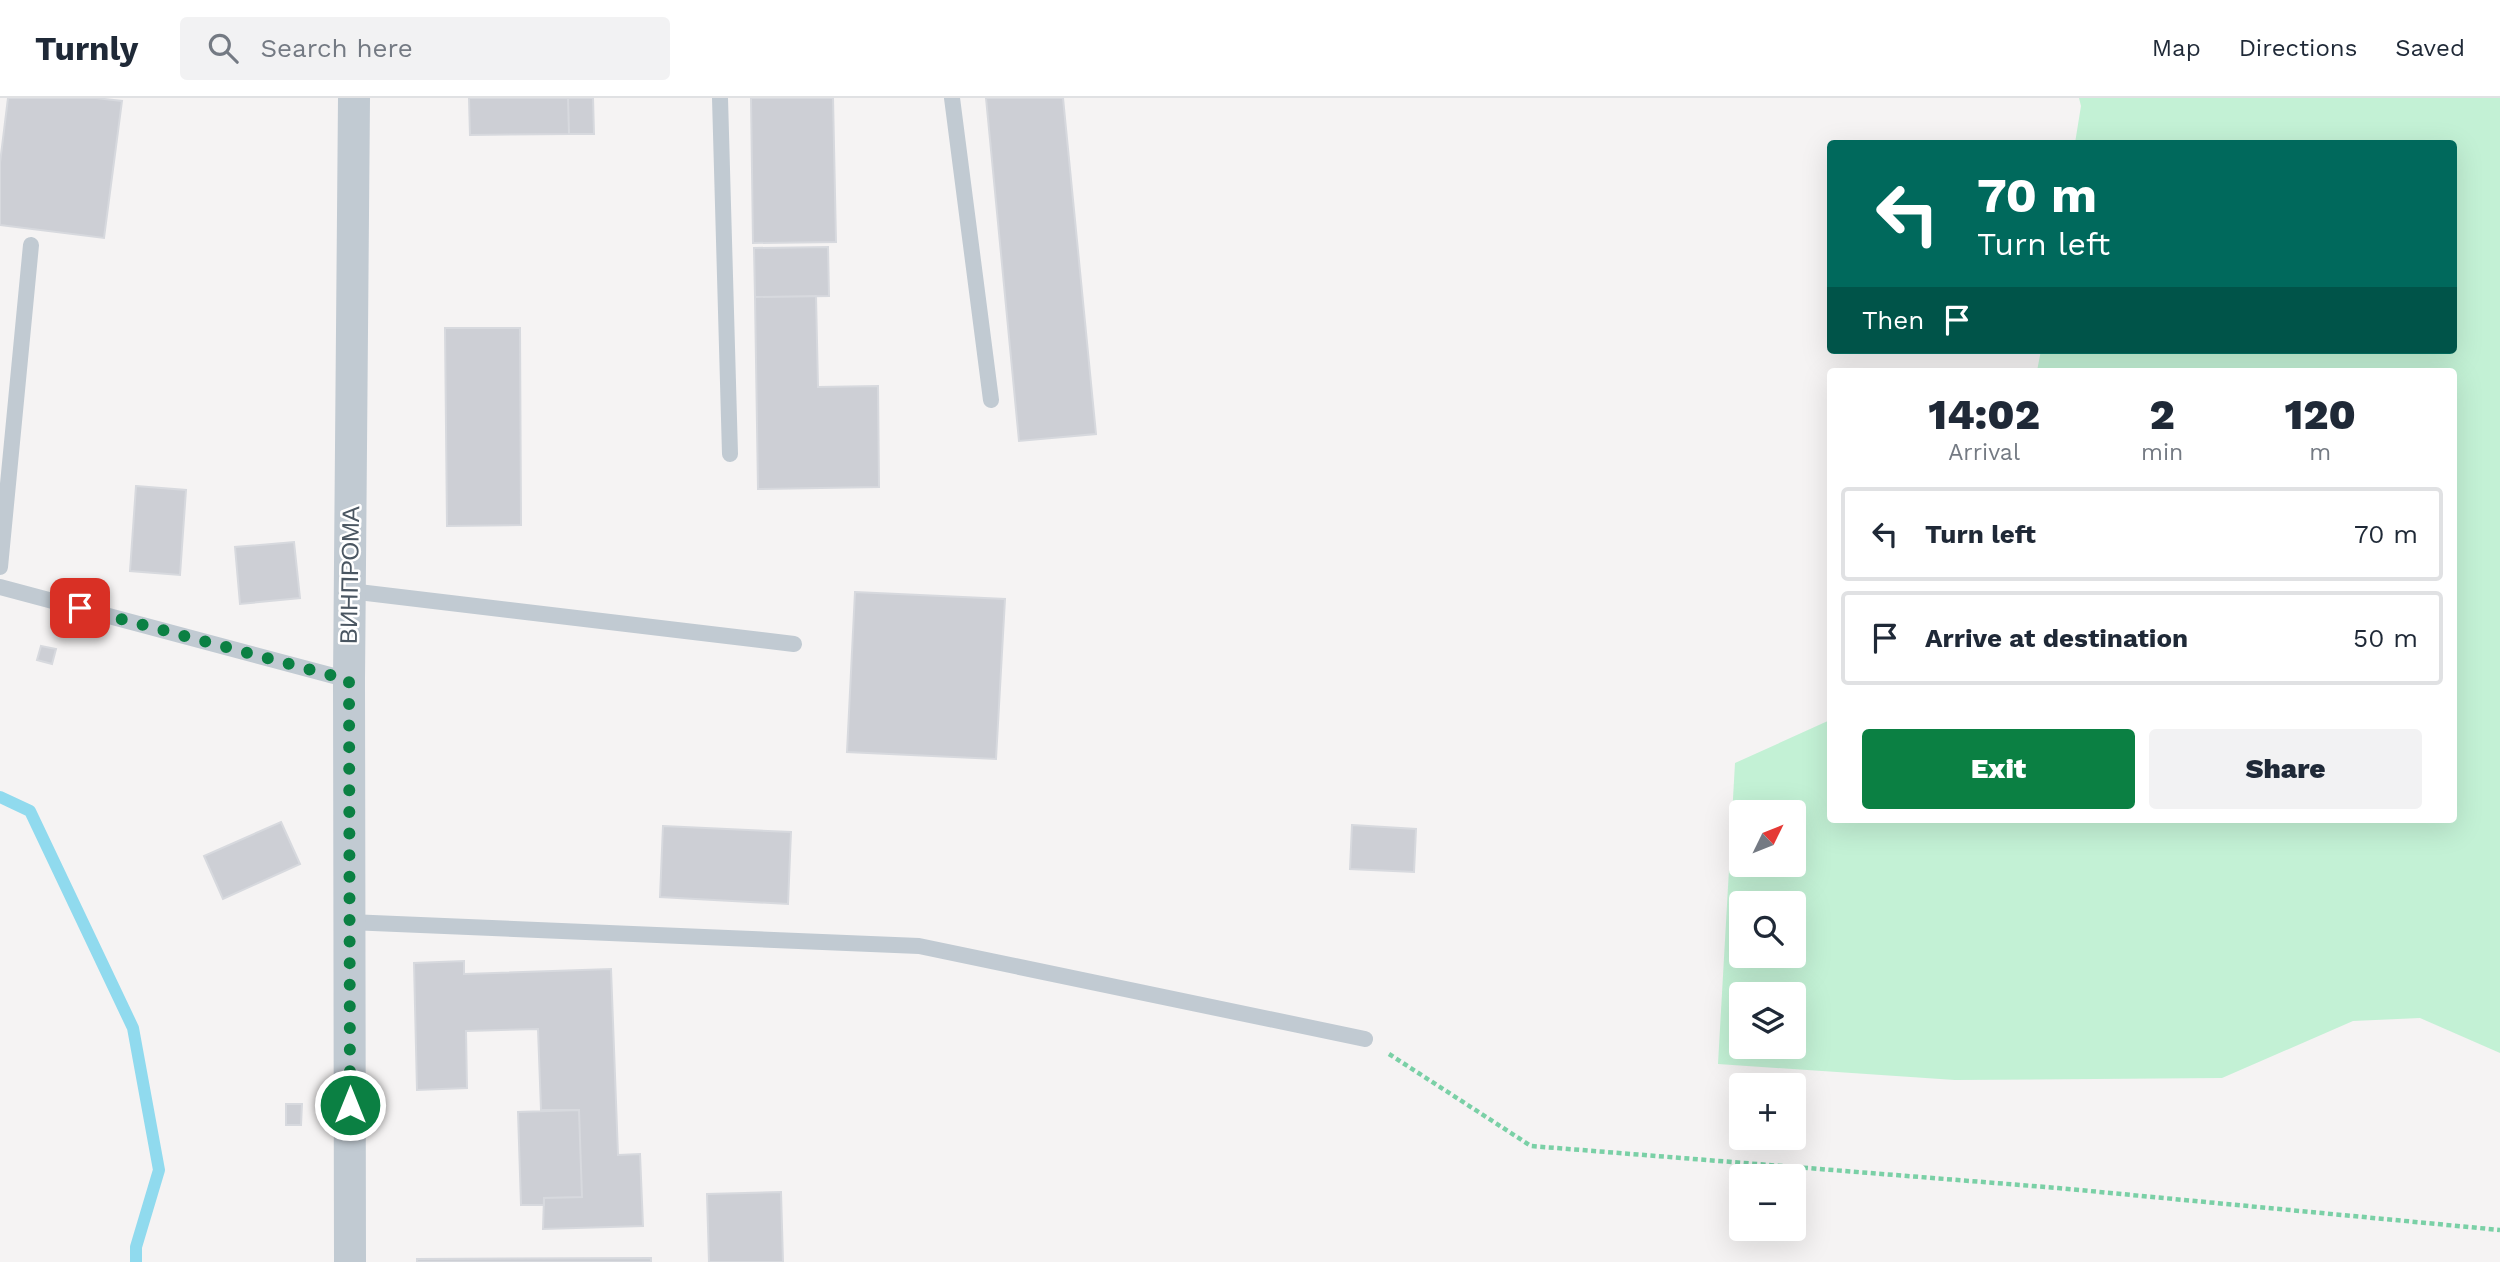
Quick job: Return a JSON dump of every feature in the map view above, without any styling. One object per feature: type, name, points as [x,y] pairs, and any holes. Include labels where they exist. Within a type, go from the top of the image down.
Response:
[{"type":"street","name":"ВИНПРОМА","points":[[350,1262],[349,680],[354,98]]},
{"type":"lane","points":[[720,98],[730,454]]},
{"type":"lane","points":[[952,98],[991,400]]},
{"type":"lane","points":[[0,567],[32,245]]},
{"type":"lane","points":[[0,587],[349,680]]},
{"type":"lane","points":[[350,591],[794,644]]},
{"type":"lane","points":[[349,922],[919,946],[1364,1039]]},
{"type":"path","points":[[1364,1039],[1531,1146],[2058,1188],[2500,1230]]},
{"type":"green space","points":[[2079,98],[2500,98],[2500,1053],[2420,1018],[2353,1021],[2222,1078],[1955,1080],[1718,1064],[1729,869],[1729,877],[1806,877],[1806,800],[1733,800],[1735,763],[1827,721],[1827,823],[2457,823],[2457,368],[2038,368],[2040,354],[2457,354],[2457,140],[2075,140],[2081,106]]},
{"type":"building","points":[[8,98],[96,98],[122,101],[104,238],[0,225],[0,163]]},
{"type":"building","points":[[469,98],[568,98],[569,134],[470,135]]},
{"type":"building","points":[[568,98],[593,98],[594,134],[569,134]]},
{"type":"building","points":[[751,98],[833,98],[836,242],[753,243]]},
{"type":"building","points":[[986,98],[1063,98],[1096,434],[1019,441]]},
{"type":"building","points":[[828,247],[829,296],[755,297],[754,248]]},
{"type":"building","points":[[816,296],[818,387],[878,386],[879,487],[758,489],[755,297]]},
{"type":"building","points":[[445,328],[520,328],[521,525],[447,526]]},
{"type":"building","points":[[136,486],[186,490],[180,575],[130,571]]},
{"type":"building","points":[[294,542],[300,598],[240,604],[235,547]]},
{"type":"building","points":[[855,592],[1005,599],[996,759],[847,752]]},
{"type":"building","points":[[41,646],[56,649],[52,664],[37,660]]},
{"type":"building","points":[[281,822],[300,864],[223,899],[204,856]]},
{"type":"building","points":[[1352,825],[1416,829],[1414,872],[1350,869]]},
{"type":"building","points":[[663,826],[791,832],[788,904],[660,897]]},
{"type":"building","points":[[464,961],[464,974],[611,969],[618,1155],[640,1154],[643,1226],[543,1229],[544,1198],[582,1197],[579,1110],[541,1110],[538,1029],[466,1031],[467,1088],[417,1090],[414,963]]},
{"type":"building","points":[[286,1104],[302,1104],[301,1125],[286,1125]]},
{"type":"building","points":[[579,1110],[582,1197],[544,1198],[544,1205],[521,1205],[518,1112]]},
{"type":"building","points":[[781,1192],[783,1262],[709,1262],[707,1194]]},
{"type":"building","points":[[651,1258],[651,1262],[417,1262],[417,1259]]},
{"type":"waterway","points":[[0,797],[30,811],[133,1028],[159,1170],[136,1247],[136,1262]]},
{"type":"route","points":[[80,608],[349,680],[350,1105]]}]
